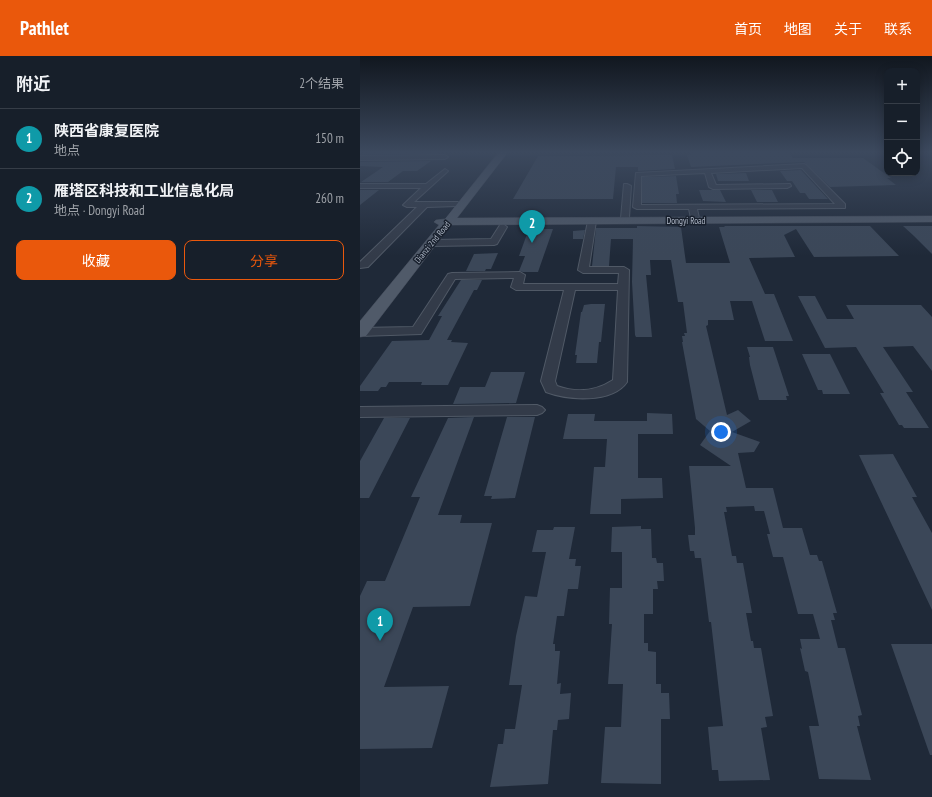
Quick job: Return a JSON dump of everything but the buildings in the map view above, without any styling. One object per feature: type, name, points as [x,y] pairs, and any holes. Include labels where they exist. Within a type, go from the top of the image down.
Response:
[{"type":"main road","name":"Dianzi 2nd Road","points":[[360,332],[432,243],[455,204],[469,187]]},
{"type":"main road","name":"Dianzi 2nd Road","points":[[360,317],[474,187]]},
{"type":"main road","name":"Dongyi Road","points":[[445,220],[625,218],[694,212],[932,218]]},
{"type":"main road","name":"Dongyi Road","points":[[445,220],[592,221],[932,218]]},
{"type":"street","points":[[427,187],[407,205],[455,204]]},
{"type":"street","points":[[625,218],[627,187]]},
{"type":"street","points":[[638,187],[637,207],[694,212],[842,206],[824,187]]},
{"type":"street","points":[[713,187],[791,191]]},
{"type":"street","points":[[788,187],[802,207]]},
{"type":"street","points":[[360,265],[364,265],[424,205]]},
{"type":"street","points":[[570,287],[548,381],[551,389],[561,393],[598,393],[611,389],[620,382],[624,270],[583,270],[592,221]]},
{"type":"street","points":[[432,243],[494,242],[503,227]]},
{"type":"street","points":[[360,332],[417,331],[452,276],[520,275],[516,287],[624,287]]},
{"type":"street","points":[[360,412],[537,410]]},
{"type":"place","name":"雁塔区科技和工业信息化局","points":[[532,243]]},
{"type":"place","name":"陕西省康复医院","points":[[380,641]]}]
